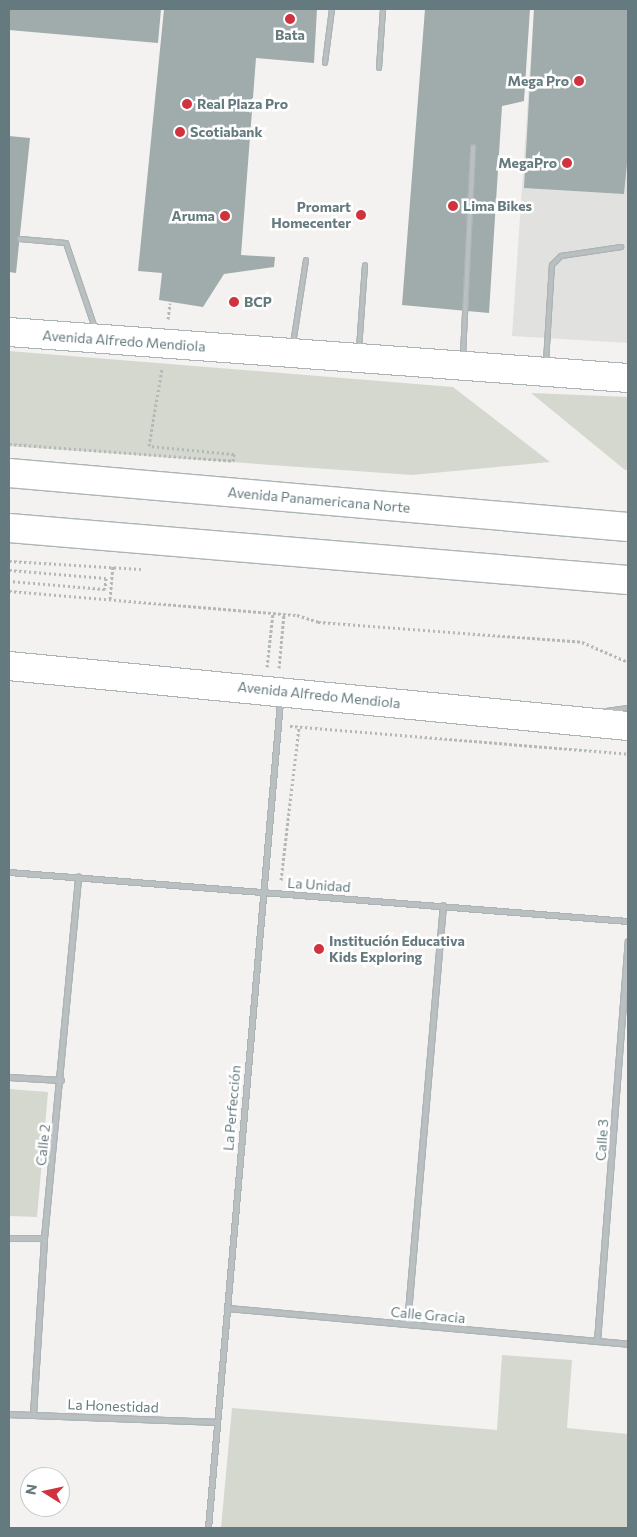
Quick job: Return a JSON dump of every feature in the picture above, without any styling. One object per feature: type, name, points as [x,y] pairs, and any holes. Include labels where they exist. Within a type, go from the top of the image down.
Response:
[{"type":"main road","name":"Avenida Alfredo Mendiola","points":[[9,332],[628,378]]},
{"type":"main road","name":"Avenida Panamericana Norte","points":[[9,473],[628,526]]},
{"type":"main road","points":[[9,528],[628,580]]},
{"type":"main road","name":"Avenida Alfredo Mendiola","points":[[9,666],[274,690],[548,720],[628,726]]},
{"type":"street","name":"La Perfección","points":[[208,1528],[262,892],[278,726],[274,690]]},
{"type":"street","name":"La Unidad","points":[[9,872],[628,921]]},
{"type":"street","name":"Calle 2","points":[[33,1414],[44,1238],[61,1080],[78,877]]},
{"type":"street","points":[[407,1324],[443,906]]},
{"type":"street","name":"Calle 3","points":[[597,1341],[628,940]]},
{"type":"street","points":[[9,1077],[61,1080]]},
{"type":"street","points":[[9,1238],[44,1238]]},
{"type":"street","name":"Calle Gracia","points":[[227,1308],[628,1344]]},
{"type":"street","name":"La Honestidad","points":[[9,1414],[217,1422]]},
{"type":"lane","points":[[325,64],[332,9]]},
{"type":"lane","points":[[379,68],[383,9]]},
{"type":"lane","points":[[462,367],[473,147]]},
{"type":"lane","points":[[20,238],[66,243],[99,339]]},
{"type":"lane","points":[[546,372],[552,265],[561,256],[621,247]]},
{"type":"lane","points":[[292,354],[306,260]]},
{"type":"lane","points":[[359,359],[365,264]]},
{"type":"lane","points":[[601,712],[628,708]]},
{"type":"lane","points":[[548,720],[583,715]]},
{"type":"path","points":[[9,444],[232,461],[234,454],[149,446],[162,365]]},
{"type":"path","points":[[9,561],[113,565],[141,569]]},
{"type":"path","points":[[110,599],[113,565]]},
{"type":"path","points":[[9,570],[106,578],[105,588],[9,581]]},
{"type":"path","points":[[9,591],[284,614],[318,622],[582,642],[628,662]]},
{"type":"path","points":[[273,613],[274,690]]},
{"type":"path","points":[[274,690],[284,614]]},
{"type":"path","points":[[278,726],[628,754]]},
{"type":"path","points":[[281,880],[299,727]]},
{"type":"shaded area","points":[[534,9],[628,9],[628,343],[512,336]]},
{"type":"shaded area","points":[[9,351],[453,387],[550,462],[412,475],[9,446]]},
{"type":"shaded area","points":[[531,393],[628,397],[628,470],[625,470]]},
{"type":"shaded area","points":[[9,1089],[48,1092],[37,1217],[9,1216]]},
{"type":"shaded area","points":[[502,1355],[572,1360],[567,1428],[628,1434],[628,1528],[221,1528],[232,1408],[497,1430]]},
{"type":"building","points":[[9,9],[161,9],[158,43],[9,30]]},
{"type":"building","points":[[164,9],[317,9],[314,63],[256,58],[241,255],[275,257],[274,267],[224,274],[203,307],[159,300],[162,273],[138,271]]},
{"type":"building","name":"Lima Bikes","points":[[425,9],[530,9],[524,101],[502,106],[489,313],[402,305]]},
{"type":"building","name":"Mega Pro","points":[[534,9],[628,9],[628,153],[624,194],[524,188]]},
{"type":"building","points":[[9,136],[30,138],[16,273],[9,272]]},
{"type":"place","name":"Bata","points":[[290,19]]},
{"type":"place","name":"Mega Pro","points":[[579,81]]},
{"type":"place","name":"Real Plaza Pro","points":[[187,104]]},
{"type":"place","name":"Scotiabank","points":[[180,132]]},
{"type":"place","name":"MegaPro","points":[[567,163]]},
{"type":"place","name":"Lima Bikes","points":[[453,206]]},
{"type":"place","name":"Promart Homecenter","points":[[361,215]]},
{"type":"place","name":"Aruma","points":[[225,216]]},
{"type":"place","name":"BCP","points":[[234,302]]},
{"type":"place","name":"Institución Educativa Kids Exploring","points":[[319,949]]}]
